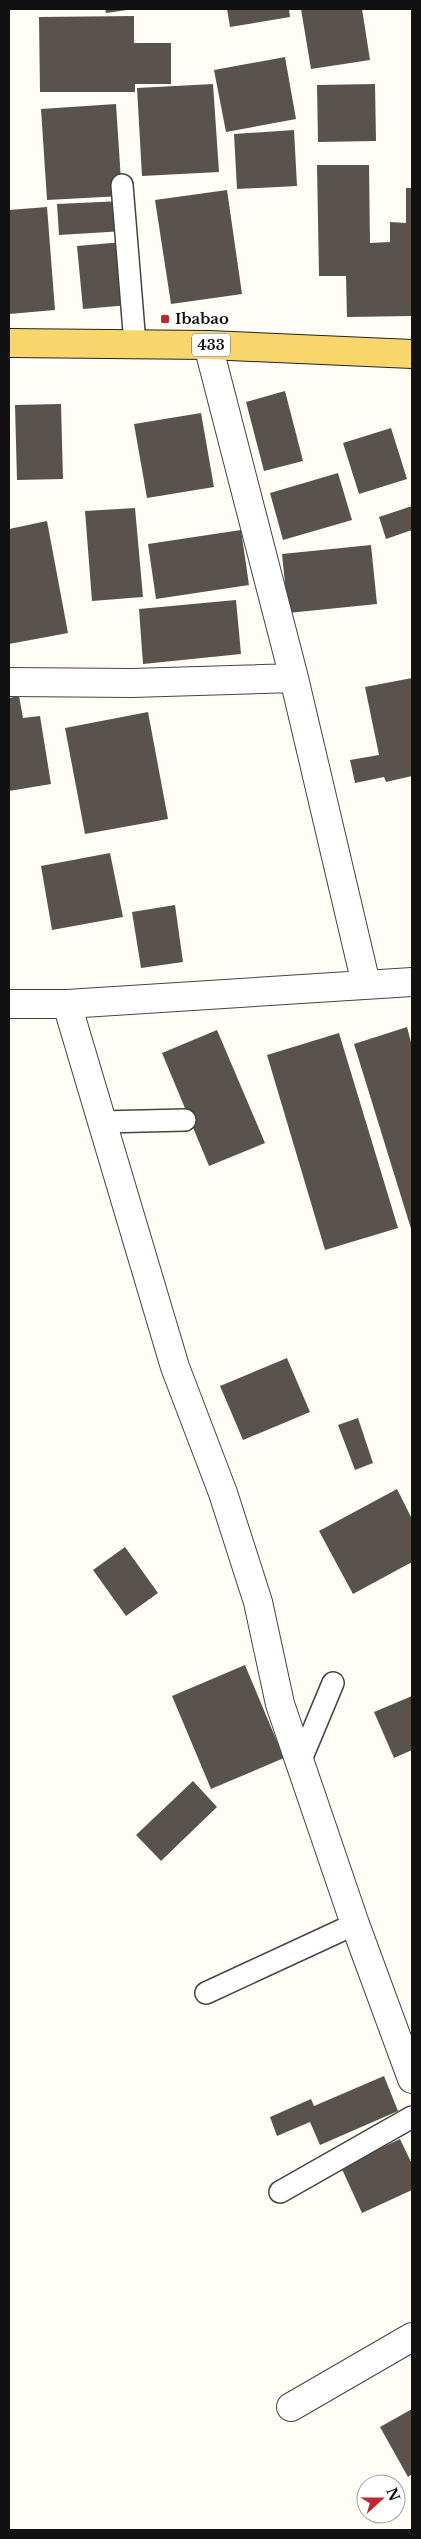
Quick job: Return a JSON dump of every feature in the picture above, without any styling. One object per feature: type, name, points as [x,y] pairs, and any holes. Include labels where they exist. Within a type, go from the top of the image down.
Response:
[{"type":"main road","name":"433","points":[[9,344],[208,345],[412,354]]},
{"type":"street","points":[[208,345],[294,678],[366,984]]},
{"type":"street","points":[[9,682],[132,683],[294,678]]},
{"type":"street","points":[[9,1004],[67,1004],[412,982]]},
{"type":"street","points":[[67,1004],[175,1367],[223,1493],[258,1602],[280,1704],[355,1924],[412,2079]]},
{"type":"street","points":[[291,2407],[412,2337]]},
{"type":"lane","points":[[122,185],[135,344]]},
{"type":"lane","points":[[102,1122],[185,1120]]},
{"type":"lane","points":[[300,1762],[333,1683]]},
{"type":"lane","points":[[206,1993],[355,1924]]},
{"type":"lane","points":[[280,2192],[412,2116]]},
{"type":"building","points":[[105,9],[127,9],[127,10],[106,13]]},
{"type":"building","points":[[227,9],[289,9],[290,17],[230,27]]},
{"type":"building","points":[[301,9],[362,9],[370,60],[311,69]]},
{"type":"building","points":[[134,16],[134,43],[171,43],[171,84],[135,84],[135,92],[40,92],[39,17]]},
{"type":"building","points":[[285,57],[296,119],[226,132],[214,70]]},
{"type":"building","points":[[213,84],[219,172],[142,176],[137,88]]},
{"type":"building","points":[[375,84],[376,141],[318,142],[317,85]]},
{"type":"building","points":[[116,104],[122,196],[47,200],[41,109]]},
{"type":"building","points":[[294,130],[297,186],[237,189],[234,134]]},
{"type":"building","points":[[317,165],[369,165],[370,243],[390,242],[390,222],[406,223],[406,188],[412,188],[412,316],[347,317],[346,276],[319,276]]},
{"type":"building","points":[[227,190],[242,294],[171,304],[155,200]]},
{"type":"building","points":[[122,201],[124,231],[59,235],[57,204]]},
{"type":"building","points":[[47,207],[55,310],[9,314],[9,210]]},
{"type":"building","points":[[123,242],[129,305],[83,309],[77,246]]},
{"type":"building","points":[[285,391],[303,461],[264,471],[246,402]]},
{"type":"building","points":[[61,404],[63,479],[17,480],[15,405]]},
{"type":"building","points":[[201,413],[214,487],[147,498],[134,424]]},
{"type":"building","points":[[391,428],[407,479],[359,494],[343,443]]},
{"type":"building","points":[[338,473],[352,520],[283,540],[270,493]]},
{"type":"building","points":[[412,506],[412,530],[386,539],[379,517]]},
{"type":"building","points":[[135,508],[143,597],[92,601],[85,511]]},
{"type":"building","points":[[47,521],[68,633],[9,644],[9,529]]},
{"type":"building","points":[[241,530],[249,585],[156,599],[148,544]]},
{"type":"building","points":[[371,545],[377,604],[288,613],[282,554]]},
{"type":"building","points":[[236,600],[241,654],[143,664],[139,609]]},
{"type":"building","points":[[412,678],[412,776],[386,782],[384,777],[355,783],[350,760],[379,755],[365,687]]},
{"type":"building","points":[[19,696],[23,718],[40,716],[51,784],[9,791],[9,698]]},
{"type":"building","points":[[148,712],[168,819],[85,834],[65,728]]},
{"type":"building","points":[[110,853],[123,917],[52,930],[41,866]]},
{"type":"building","points":[[175,905],[183,962],[141,968],[132,912]]},
{"type":"building","points":[[407,1027],[412,1046],[412,1232],[354,1044]]},
{"type":"building","points":[[217,1030],[265,1143],[209,1166],[162,1053]]},
{"type":"building","points":[[339,1033],[398,1228],[325,1250],[267,1055]]},
{"type":"building","points":[[287,1358],[310,1412],[243,1440],[220,1386]]},
{"type":"building","points":[[358,1418],[373,1463],[355,1470],[338,1425]]},
{"type":"building","points":[[397,1489],[412,1519],[412,1562],[353,1594],[319,1531]]},
{"type":"building","points":[[125,1547],[158,1593],[126,1616],[93,1570]]},
{"type":"building","points":[[245,1665],[284,1758],[211,1789],[172,1696]]},
{"type":"building","points":[[412,1696],[412,1750],[394,1758],[374,1712]]},
{"type":"building","points":[[193,1781],[217,1807],[161,1861],[136,1835]]},
{"type":"building","points":[[384,2076],[398,2111],[320,2145],[310,2122],[277,2136],[270,2117],[311,2099],[314,2106]]},
{"type":"building","points":[[400,2139],[412,2164],[412,2190],[362,2213],[341,2167]]},
{"type":"building","points":[[412,2409],[412,2474],[408,2477],[380,2427]]},
{"type":"place","name":"Ibabao","points":[[165,319]]}]
